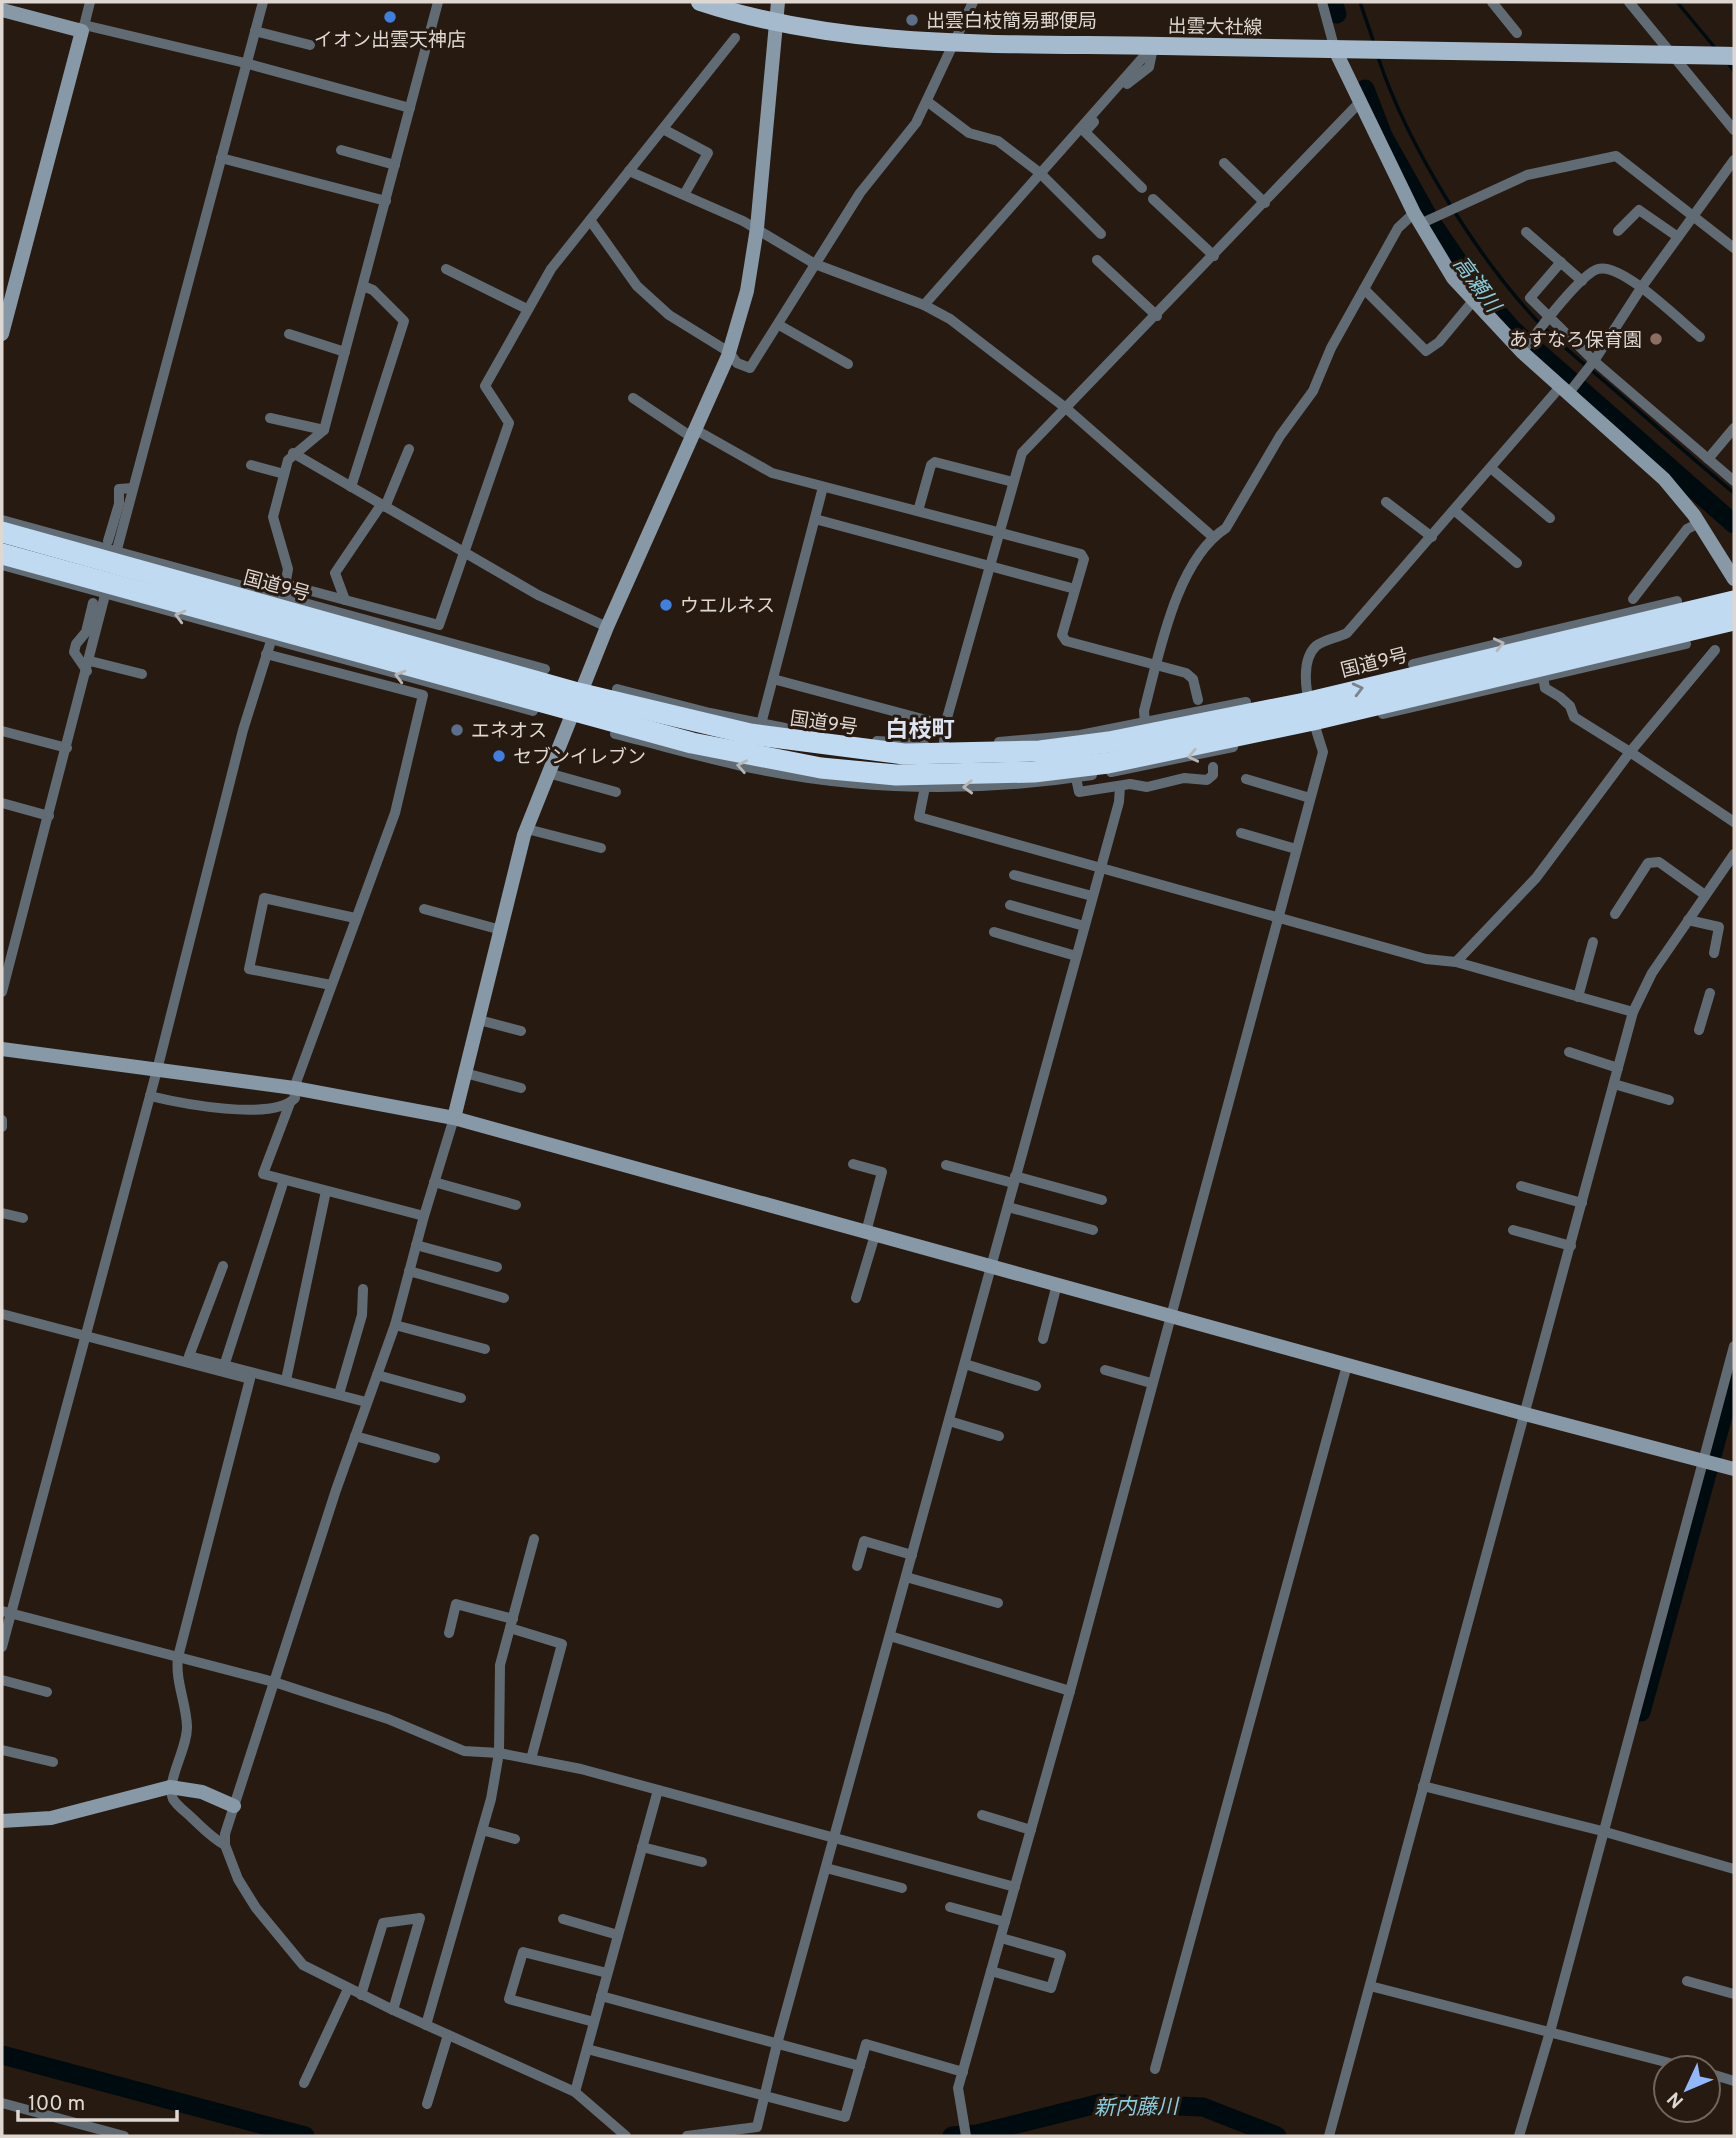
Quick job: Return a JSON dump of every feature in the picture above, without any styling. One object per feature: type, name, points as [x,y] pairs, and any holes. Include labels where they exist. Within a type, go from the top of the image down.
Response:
[{"type":"highway","name":"国道9号","points":[[18,532],[451,649],[575,703],[698,750],[821,768],[896,775],[964,776],[1034,772],[1108,763],[1266,735],[1311,711],[1415,669],[1734,620]]},
{"type":"highway","name":"国道9号","points":[[2,554],[127,595],[498,697],[659,706],[750,734],[858,750],[970,755],[1072,741],[1187,720],[1311,711],[1457,691],[1734,601]]},
{"type":"main road","name":"出雲大社線","points":[[700,2],[748,18],[863,38],[954,43],[1734,56]]},
{"type":"street","points":[[2,334],[90,2]]},
{"type":"street","points":[[116,552],[263,2]]},
{"type":"street","points":[[283,597],[288,569],[273,517],[284,474],[293,453],[324,430],[438,2]]},
{"type":"street","points":[[626,2136],[575,2092],[348,1989],[303,1965],[279,1938],[238,1879],[225,1845],[225,1834],[366,1402],[395,1325],[466,1073],[527,829],[607,627],[729,352],[747,291],[757,228],[774,22],[778,2]]},
{"type":"street","points":[[590,220],[637,286],[669,315],[729,352],[737,363],[750,368],[860,193],[916,123],[973,2]]},
{"type":"street","points":[[1322,2],[1335,50],[1359,103],[1417,218],[1453,278],[1522,352],[1664,479],[1699,523],[1734,579]]},
{"type":"street","points":[[1492,2],[1517,33]]},
{"type":"street","points":[[1629,2],[1681,55],[1734,130]]},
{"type":"street","points":[[2,10],[245,63],[410,108]]},
{"type":"street","points":[[255,31],[310,45]]},
{"type":"street","points":[[285,584],[439,625],[509,423],[485,386],[551,270],[735,38]]},
{"type":"street","points":[[924,305],[1153,46]]},
{"type":"street","points":[[1142,188],[1086,132],[1134,76],[1149,68],[1153,46]]},
{"type":"street","points":[[928,102],[969,133],[998,141],[1040,173],[1101,234]]},
{"type":"street","points":[[944,744],[945,725],[1021,453],[1157,316],[1359,103]]},
{"type":"street","points":[[663,129],[708,153],[685,193]]},
{"type":"street","points":[[341,150],[395,165]]},
{"type":"street","points":[[1145,723],[1144,711],[1169,616],[1194,565],[1213,537],[1226,528],[1280,436],[1313,391],[1331,348],[1398,228],[1527,175],[1616,156],[1694,214],[1734,248]]},
{"type":"street","points":[[221,158],[386,201]]},
{"type":"street","points":[[966,2136],[958,2088],[1070,1691],[1323,752],[1311,711],[1304,669],[1307,657],[1324,640],[1346,633],[1492,469],[1594,361],[1641,288],[1734,160]]},
{"type":"street","points":[[1224,163],[1265,203]]},
{"type":"street","points":[[629,171],[685,193],[757,228],[815,264],[924,305],[950,319],[1067,409],[1213,537]]},
{"type":"street","points":[[1153,199],[1214,256]]},
{"type":"street","points":[[1618,231],[1639,210],[1678,237]]},
{"type":"street","points":[[1526,232],[1582,281]]},
{"type":"street","points":[[1097,260],[1157,316]]},
{"type":"street","points":[[1561,262],[1530,299],[1594,361],[1734,481]]},
{"type":"street","points":[[446,269],[527,309]]},
{"type":"street","points":[[1522,352],[1582,281],[1598,269],[1613,270],[1641,288],[1700,337]]},
{"type":"street","points":[[351,487],[404,321],[373,290],[363,286]]},
{"type":"street","points":[[1364,289],[1426,351],[1439,342],[1473,302]]},
{"type":"street","points":[[779,325],[848,363]]},
{"type":"street","points":[[289,334],[345,352]]},
{"type":"street","points":[[633,398],[694,434],[772,473],[1081,554],[1084,559],[1062,635],[1066,641],[1186,673],[1192,680],[1198,700]]},
{"type":"street","points":[[270,418],[324,430]]},
{"type":"street","points":[[1708,458],[1734,428]]},
{"type":"street","points":[[345,600],[335,573],[383,506],[409,449]]},
{"type":"street","points":[[293,453],[538,595],[607,627]]},
{"type":"street","points":[[918,511],[931,465],[935,462],[1013,482]]},
{"type":"street","points":[[251,465],[284,474]]},
{"type":"street","points":[[1492,469],[1550,518]]},
{"type":"street","points":[[761,724],[823,487]]},
{"type":"street","points":[[108,541],[119,504],[119,489],[133,488]]},
{"type":"street","points":[[1386,502],[1432,537]]},
{"type":"street","points":[[1455,511],[1517,563]]},
{"type":"street","points":[[815,519],[1075,589]]},
{"type":"street","points":[[2,520],[18,532],[116,552],[202,582],[283,597],[325,615]]},
{"type":"street","points":[[1633,599],[1688,528],[1699,523]]},
{"type":"street","points":[[2,565],[105,595],[127,595],[271,641],[354,658]]},
{"type":"street","points":[[2,992],[89,666],[105,595]]},
{"type":"street","points":[[1415,669],[1432,659],[1677,601]]},
{"type":"street","points":[[93,603],[86,632],[76,644],[74,652],[89,666],[142,674]]},
{"type":"street","points":[[1595,621],[1623,637],[1610,661]]},
{"type":"street","points":[[2,1647],[6,1612],[157,1070],[239,743],[271,641]]},
{"type":"street","points":[[1353,721],[1457,691],[1543,677],[1686,644]]},
{"type":"street","points":[[451,649],[545,669]]},
{"type":"street","points":[[1456,962],[1536,878],[1630,752],[1715,650]]},
{"type":"street","points":[[267,654],[423,695],[395,813],[294,1088],[295,1098],[290,1103],[263,1174],[424,1216]]},
{"type":"street","points":[[1543,677],[1545,688],[1570,706],[1574,717],[1734,822]]},
{"type":"street","points":[[773,679],[945,725]]},
{"type":"street","points":[[617,689],[659,706],[761,724],[879,741],[944,744],[1072,741],[1145,723],[1187,720],[1246,702]]},
{"type":"street","points":[[498,697],[533,711]]},
{"type":"street","points":[[2,731],[67,748]]},
{"type":"street","points":[[615,734],[698,750],[812,778],[968,788],[1076,778],[1133,769],[1266,735],[1292,735]]},
{"type":"street","points":[[858,750],[879,741]]},
{"type":"street","points":[[1076,778],[1079,792],[1120,786],[1147,787],[1184,778],[1207,780],[1213,775],[1213,767]]},
{"type":"street","points":[[548,773],[615,792]]},
{"type":"street","points":[[1246,779],[1310,798]]},
{"type":"street","points":[[925,786],[919,817],[1277,915],[1426,959],[1456,962],[1633,1012]]},
{"type":"street","points":[[687,2136],[757,2127],[777,2044],[1119,802],[1120,786]]},
{"type":"street","points":[[2,803],[49,816]]},
{"type":"street","points":[[527,829],[601,848]]},
{"type":"street","points":[[1241,833],[1296,849]]},
{"type":"street","points":[[1329,2136],[1633,1012],[1652,973],[1734,854]]},
{"type":"street","points":[[1615,914],[1648,863],[1658,862],[1705,895]]},
{"type":"street","points":[[1014,875],[1092,896]]},
{"type":"street","points":[[331,985],[249,969],[264,898],[355,918]]},
{"type":"street","points":[[1010,905],[1084,926]]},
{"type":"street","points":[[424,909],[501,930]]},
{"type":"street","points":[[1688,920],[1719,927],[1714,953]]},
{"type":"street","points":[[994,932],[1076,956]]},
{"type":"street","points":[[1578,997],[1593,942]]},
{"type":"street","points":[[1699,1030],[1710,993]]},
{"type":"street","points":[[479,1020],[522,1031]]},
{"type":"street","points":[[2,1049],[294,1088],[454,1118],[1525,1414],[1703,1458],[1734,1469]]},
{"type":"street","points":[[1569,1052],[1618,1068]]},
{"type":"street","points":[[466,1073],[522,1088]]},
{"type":"street","points":[[1614,1084],[1669,1100]]},
{"type":"street","points":[[150,1096],[227,1110],[290,1103]]},
{"type":"street","points":[[2,1120],[2,1127]]},
{"type":"street","points":[[853,1164],[883,1172],[856,1298]]},
{"type":"street","points":[[947,1165],[1102,1200]]},
{"type":"street","points":[[225,1363],[284,1180]]},
{"type":"street","points":[[434,1182],[516,1205]]},
{"type":"street","points":[[1521,1186],[1582,1203]]},
{"type":"street","points":[[286,1380],[326,1191]]},
{"type":"street","points":[[1007,1207],[1093,1230]]},
{"type":"street","points":[[2,1213],[23,1218]]},
{"type":"street","points":[[1513,1230],[1571,1247]]},
{"type":"street","points":[[416,1245],[497,1267]]},
{"type":"street","points":[[190,1361],[189,1356],[223,1266]]},
{"type":"street","points":[[409,1272],[504,1298]]},
{"type":"street","points":[[1043,1339],[1057,1284]]},
{"type":"street","points":[[339,1394],[362,1315],[363,1289]]},
{"type":"street","points":[[2,1314],[190,1361],[250,1380],[177,1657],[176,1673],[186,1706],[188,1730],[185,1749],[170,1787],[173,1799],[215,1840],[225,1845]]},
{"type":"street","points":[[395,1325],[485,1349]]},
{"type":"street","points":[[1519,2136],[1550,2032],[1734,1346]]},
{"type":"street","points":[[190,1361],[225,1363],[366,1402]]},
{"type":"street","points":[[965,1364],[1036,1386]]},
{"type":"street","points":[[1154,2069],[1347,1365]]},
{"type":"street","points":[[1105,1370],[1151,1383]]},
{"type":"street","points":[[377,1375],[461,1398]]},
{"type":"street","points":[[950,1421],[999,1436]]},
{"type":"street","points":[[355,1436],[435,1458]]},
{"type":"street","points":[[426,2025],[482,1830],[499,1753],[500,1665],[534,1539]]},
{"type":"street","points":[[857,1566],[864,1541],[912,1555]]},
{"type":"street","points":[[906,1577],[998,1603]]},
{"type":"street","points":[[449,1633],[456,1604],[562,1644],[531,1759]]},
{"type":"street","points":[[6,1612],[274,1682],[388,1719],[464,1751],[499,1753],[531,1759],[658,1790],[1015,1887]]},
{"type":"street","points":[[890,1636],[1070,1691]]},
{"type":"street","points":[[2,1680],[47,1692]]},
{"type":"street","points":[[2,1750],[53,1762]]},
{"type":"street","points":[[1423,1786],[1602,1831],[1734,1869]]},
{"type":"street","points":[[2,1821],[51,1818],[170,1787],[202,1792],[234,1806]]},
{"type":"street","points":[[575,2092],[658,1790]]},
{"type":"street","points":[[982,1815],[1031,1829]]},
{"type":"street","points":[[482,1830],[515,1839]]},
{"type":"street","points":[[642,1847],[702,1862]]},
{"type":"street","points":[[826,1868],[902,1888]]},
{"type":"street","points":[[950,1907],[1005,1922]]},
{"type":"street","points":[[361,1995],[383,1923],[420,1918],[393,2010]]},
{"type":"street","points":[[563,1919],[618,1935]]},
{"type":"street","points":[[992,1971],[1051,1988],[1061,1955],[1001,1938]]},
{"type":"street","points":[[594,2022],[509,1999],[523,1952],[607,1973]]},
{"type":"street","points":[[1687,1981],[1734,1994]]},
{"type":"street","points":[[1370,1986],[1652,2058]]},
{"type":"street","points":[[304,2083],[348,1989]]},
{"type":"street","points":[[601,1996],[860,2066]]},
{"type":"street","points":[[426,2104],[448,2035]]},
{"type":"street","points":[[587,2049],[845,2118],[866,2044],[963,2072]]},
{"type":"street","points":[[2,2103],[95,2132],[124,2136]]},
{"type":"waterway","name":"高瀬川","points":[[1333,2],[1337,14]]},
{"type":"waterway","points":[[1360,2],[1374,43]]},
{"type":"waterway","points":[[1677,2],[1716,49]]},
{"type":"waterway","points":[[1378,57],[1407,127],[1426,164],[1471,237],[1520,302],[1562,345],[1734,493]]},
{"type":"waterway","points":[[1728,63],[1734,71]]},
{"type":"waterway","name":"高瀬川","points":[[1365,89],[1383,136],[1430,220],[1474,285],[1512,329],[1734,524]]},
{"type":"waterway","points":[[1641,1712],[1734,1376]]},
{"type":"waterway","name":"新内藤川","points":[[2,2055],[305,2136]]},
{"type":"waterway","name":"新内藤川","points":[[952,2136],[977,2134],[1101,2103],[1203,2107],[1277,2136]]},
{"type":"place","name":"イオン出雲天神店","points":[[390,17]]},
{"type":"place","name":"出雲白枝簡易郵便局","points":[[912,20]]},
{"type":"place","name":"あすなろ保育園","points":[[1656,339]]},
{"type":"place","name":"ウエルネス","points":[[666,605]]},
{"type":"place","name":"エネオス","points":[[457,730]]},
{"type":"place","name":"セブンイレブン","points":[[499,756]]},
{"type":"district","name":"白枝町","points":[[920,729]]}]
